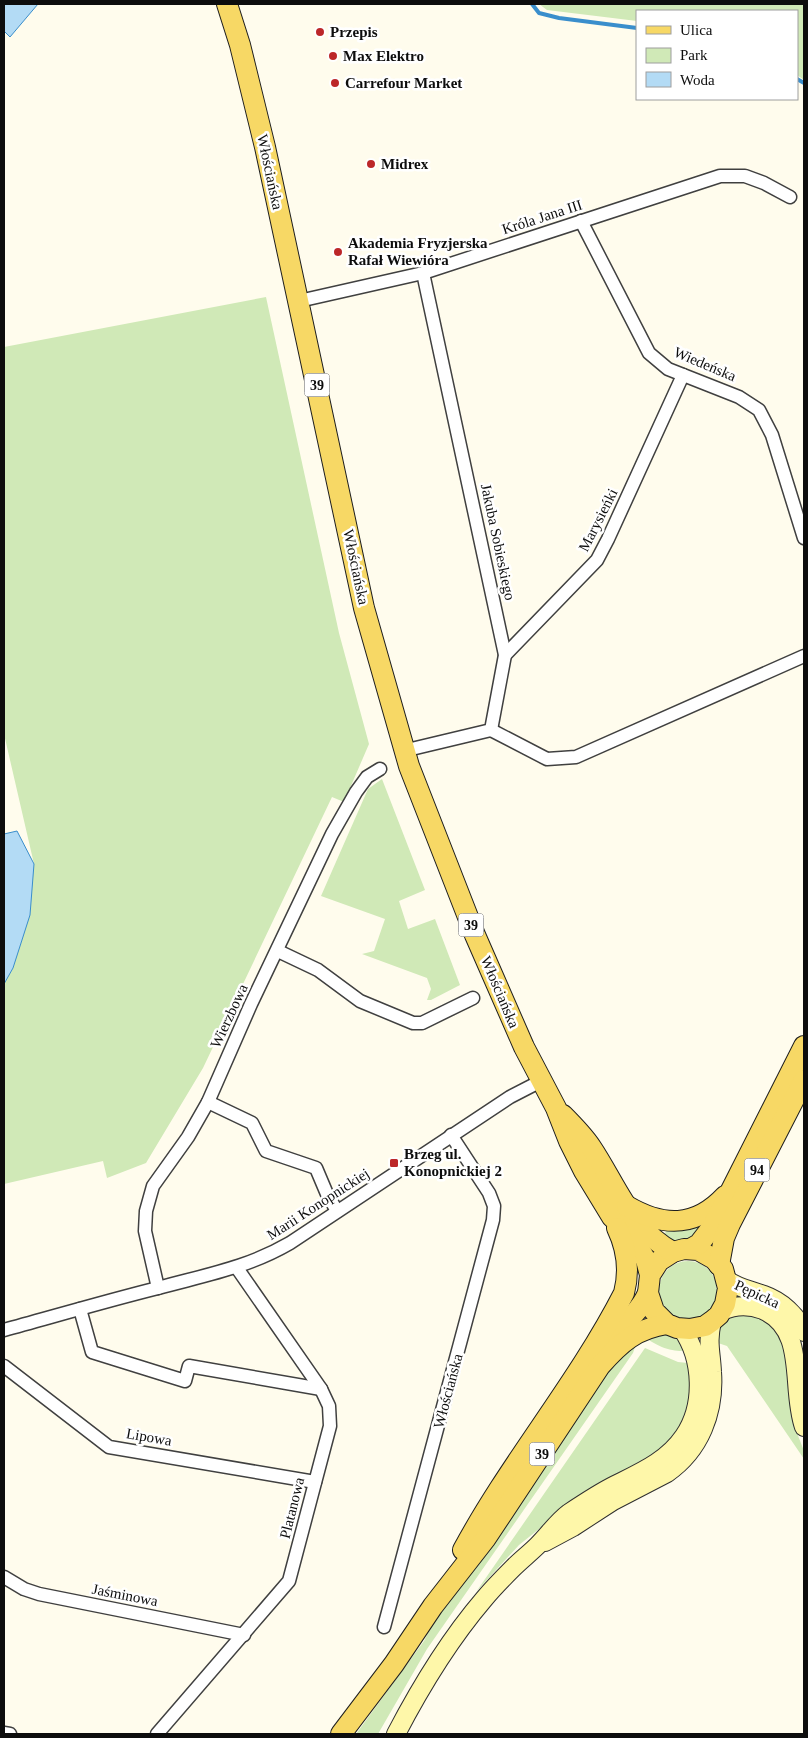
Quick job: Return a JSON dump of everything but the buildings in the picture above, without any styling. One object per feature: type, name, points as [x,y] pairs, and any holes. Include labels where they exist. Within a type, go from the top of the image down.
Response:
[{"type":"main road","name":"Włościańska","points":[[227,4],[253,96],[299,301],[364,608],[403,751],[476,935],[524,1047],[556,1108],[577,1128],[591,1146],[629,1233],[646,1260],[649,1284]]},
{"type":"main road","name":"94","points":[[681,1250],[699,1244],[713,1226],[804,1046]]},
{"type":"main road","name":"94","points":[[723,1272],[722,1246],[730,1224],[804,1080]]},
{"type":"main road","points":[[579,1368],[624,1292],[627,1280],[627,1256],[622,1240],[619,1211],[657,1220],[678,1221],[709,1211],[731,1189]]},
{"type":"main road","name":"Włościańska","points":[[619,1211],[638,1224],[652,1239],[681,1250]]},
{"type":"main road","name":"39","points":[[433,1606],[470,1537],[579,1368],[603,1341],[628,1321],[638,1310],[659,1261],[681,1250],[706,1254],[723,1272]]},
{"type":"main road","points":[[717,1316],[727,1296],[723,1272]]},
{"type":"main road","name":"39","points":[[649,1284],[649,1302],[654,1311],[674,1326]]},
{"type":"main road","name":"39","points":[[341,1734],[394,1664],[433,1606],[486,1538],[600,1366],[635,1333],[648,1327],[674,1326],[697,1328],[717,1316]]},
{"type":"street","name":"Króla Jana III","points":[[299,301],[424,273],[720,176],[745,176],[764,183],[790,197]]},
{"type":"street","name":"Wiedeńska","points":[[582,221],[649,353],[668,369],[739,397],[759,410],[772,435],[804,538]]},
{"type":"street","name":"Jakuba Sobieskiego","points":[[424,273],[505,655],[491,730]]},
{"type":"street","name":"Marysieńki","points":[[505,655],[597,560],[684,376]]},
{"type":"street","points":[[403,751],[491,730],[548,759],[576,757],[804,656]]},
{"type":"street","name":"Wierzbowa","points":[[158,1288],[145,1231],[146,1211],[153,1186],[188,1137],[208,1102],[251,1004],[328,843],[356,792],[367,777],[380,769]]},
{"type":"street","points":[[278,951],[318,970],[360,1002],[413,1023],[422,1022],[473,998]]},
{"type":"street","name":"Marii Konopnickiej","points":[[4,1330],[237,1268],[269,1255],[510,1097],[541,1081]]},
{"type":"street","points":[[208,1102],[252,1123],[266,1150],[316,1168],[327,1194],[337,1211]]},
{"type":"street","name":"Włościańska","points":[[384,1627],[441,1421],[493,1220],[494,1206],[489,1193],[451,1135]]},
{"type":"street","name":"Platanowa","points":[[157,1734],[289,1581],[330,1418],[329,1406],[320,1389],[237,1268]]},
{"type":"street","name":"Pępicka","points":[[723,1272],[735,1286],[775,1300],[795,1317],[804,1332]]},
{"type":"street","name":"Pępicka","points":[[717,1316],[730,1307],[738,1306],[759,1308],[782,1322],[794,1342],[798,1398],[804,1427]]},
{"type":"street","points":[[80,1309],[92,1352],[185,1381],[189,1366],[320,1389]]},
{"type":"street","points":[[538,1545],[568,1530],[613,1501],[667,1474],[690,1452],[702,1432],[710,1410],[712,1372],[708,1348],[709,1336],[717,1316]]},
{"type":"street","points":[[396,1734],[442,1652],[458,1630],[512,1568],[538,1545],[557,1523],[570,1513],[612,1487],[662,1460],[684,1437],[696,1409],[699,1382],[692,1346],[674,1326]]},
{"type":"street","name":"Lipowa","points":[[4,1366],[109,1447],[315,1482]]},
{"type":"street","name":"Jaśminowa","points":[[4,1577],[24,1589],[39,1594],[244,1635]]},
{"type":"street","points":[[4,1733],[10,1734]]},
{"type":"green space","points":[[539,4],[804,4],[804,80],[798,76],[798,10],[636,10],[636,21],[547,10]]},
{"type":"green space","points":[[266,297],[339,633],[369,744],[344,802],[332,797],[203,1068],[146,1163],[107,1178],[103,1161],[4,1184],[4,984],[13,968],[34,864],[4,734],[4,347]]},
{"type":"green space","points":[[382,779],[425,890],[399,901],[408,929],[435,919],[460,985],[431,1000],[427,1000],[431,989],[427,978],[362,954],[374,951],[385,919],[321,896],[368,789]]},
{"type":"green space","points":[[707,1219],[703,1231],[686,1243],[663,1239],[667,1228]]},
{"type":"green space","points":[[688,1261],[699,1263],[712,1274],[717,1290],[715,1301],[704,1314],[688,1319],[677,1317],[664,1306],[659,1290],[661,1279],[672,1266]]},
{"type":"green space","points":[[748,1313],[774,1322],[788,1347],[790,1397],[797,1433],[804,1451],[804,1459],[727,1346],[715,1342],[721,1323],[724,1320]]},
{"type":"green space","points":[[656,1332],[675,1336],[685,1350],[675,1351],[663,1347],[652,1342],[644,1335]]},
{"type":"green space","points":[[632,1342],[635,1347],[633,1353],[427,1649],[378,1734],[356,1734],[424,1641],[436,1617],[600,1373]]},
{"type":"green space","points":[[645,1348],[678,1362],[688,1363],[691,1374],[691,1397],[684,1420],[675,1438],[661,1453],[569,1505],[519,1545],[476,1592]]},
{"type":"water","points":[[4,4],[38,4],[10,37],[4,31]]},
{"type":"water","points":[[17,831],[34,864],[30,915],[13,968],[4,984],[4,834]]},
{"type":"waterway","points":[[532,4],[539,13],[559,18],[636,28]]},
{"type":"waterway","points":[[798,80],[804,83]]},
{"type":"place","name":"Przepis","points":[[320,32]]},
{"type":"place","name":"Max Elektro","points":[[333,56]]},
{"type":"place","name":"Carrefour Market","points":[[335,83]]},
{"type":"place","name":"Midrex","points":[[371,164]]},
{"type":"place","name":"Akademia Fryzjerska Rafał Wiewióra","points":[[338,252]]},
{"type":"place","name":"Brzeg ul. Konopnickiej 2","points":[[394,1163]]}]
